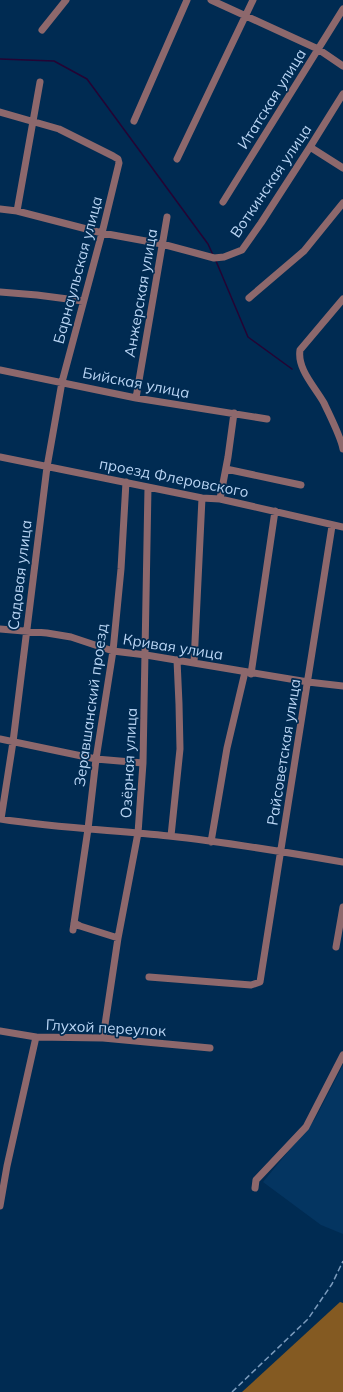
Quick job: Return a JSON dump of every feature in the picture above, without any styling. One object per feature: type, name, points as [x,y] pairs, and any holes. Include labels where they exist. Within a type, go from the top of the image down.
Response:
[{"type":"street","points":[[42,30],[66,0]]},
{"type":"street","points":[[134,121],[187,0]]},
{"type":"street","points":[[211,0],[318,49],[343,66]]},
{"type":"street","points":[[177,159],[253,0]]},
{"type":"street","name":"Итатская улица","points":[[223,202],[343,9]]},
{"type":"street","points":[[17,211],[40,82]]},
{"type":"street","name":"Воткинская улица","points":[[0,209],[17,211],[102,233],[162,244],[216,258],[242,250],[261,223],[343,94]]},
{"type":"street","points":[[0,112],[34,121]]},
{"type":"street","name":"Барнаульская улица","points":[[34,121],[59,129],[113,156],[118,159],[119,164],[62,382]]},
{"type":"street","points":[[310,147],[343,168]]},
{"type":"street","points":[[249,298],[304,251],[343,203]]},
{"type":"street","name":"Анжерская улица","points":[[136,398],[167,217]]},
{"type":"street","points":[[0,292],[83,301]]},
{"type":"street","points":[[343,299],[300,350],[299,357],[301,365],[324,403],[343,449]]},
{"type":"street","name":"Бийская улица","points":[[0,370],[136,398],[267,419]]},
{"type":"street","name":"Садовая улица","points":[[0,819],[13,742],[47,467],[62,382]]},
{"type":"street","points":[[220,499],[234,413]]},
{"type":"street","name":"проезд Флеровского","points":[[0,457],[202,498],[220,499],[332,526],[343,527]]},
{"type":"street","points":[[226,469],[301,485]]},
{"type":"street","name":"Зеравшанский проезд","points":[[118,938],[80,926],[73,927],[88,829],[96,758],[113,651],[121,569],[126,482]]},
{"type":"street","name":"Озёрная улица","points":[[102,1038],[118,938],[138,833],[143,763],[148,487]]},
{"type":"street","points":[[194,663],[202,498]]},
{"type":"street","points":[[211,842],[227,748],[248,673],[274,511]]},
{"type":"street","name":"Райсоветская улица","points":[[149,977],[252,985],[260,982],[332,526]]},
{"type":"street","name":"Кривая улица","points":[[0,629],[47,633],[71,638],[113,651],[177,660],[248,673],[343,686]]},
{"type":"street","points":[[171,836],[180,749],[177,660]]},
{"type":"street","points":[[0,739],[96,758],[143,763]]},
{"type":"street","points":[[0,819],[34,824],[171,836],[280,851],[343,862]]},
{"type":"street","points":[[336,947],[343,907]]},
{"type":"street","name":"Глухой переулок","points":[[0,1031],[36,1037],[102,1038],[210,1048]]},
{"type":"street","points":[[0,1206],[4,1166],[36,1037]]},
{"type":"street","points":[[255,1188],[256,1180],[306,1127],[343,1055]]},
{"type":"shaded area","points":[[343,1065],[343,1234],[321,1225],[263,1182],[315,1119]]},
{"type":"shaded area","points":[[340,1302],[343,1303],[343,1392],[242,1392]]},
{"type":"waterway","points":[[0,59],[54,61],[87,79],[208,244],[213,255]]},
{"type":"waterway","points":[[216,261],[248,337],[292,369]]},
{"type":"railway","points":[[232,1392],[308,1319],[332,1284],[343,1261]]}]
